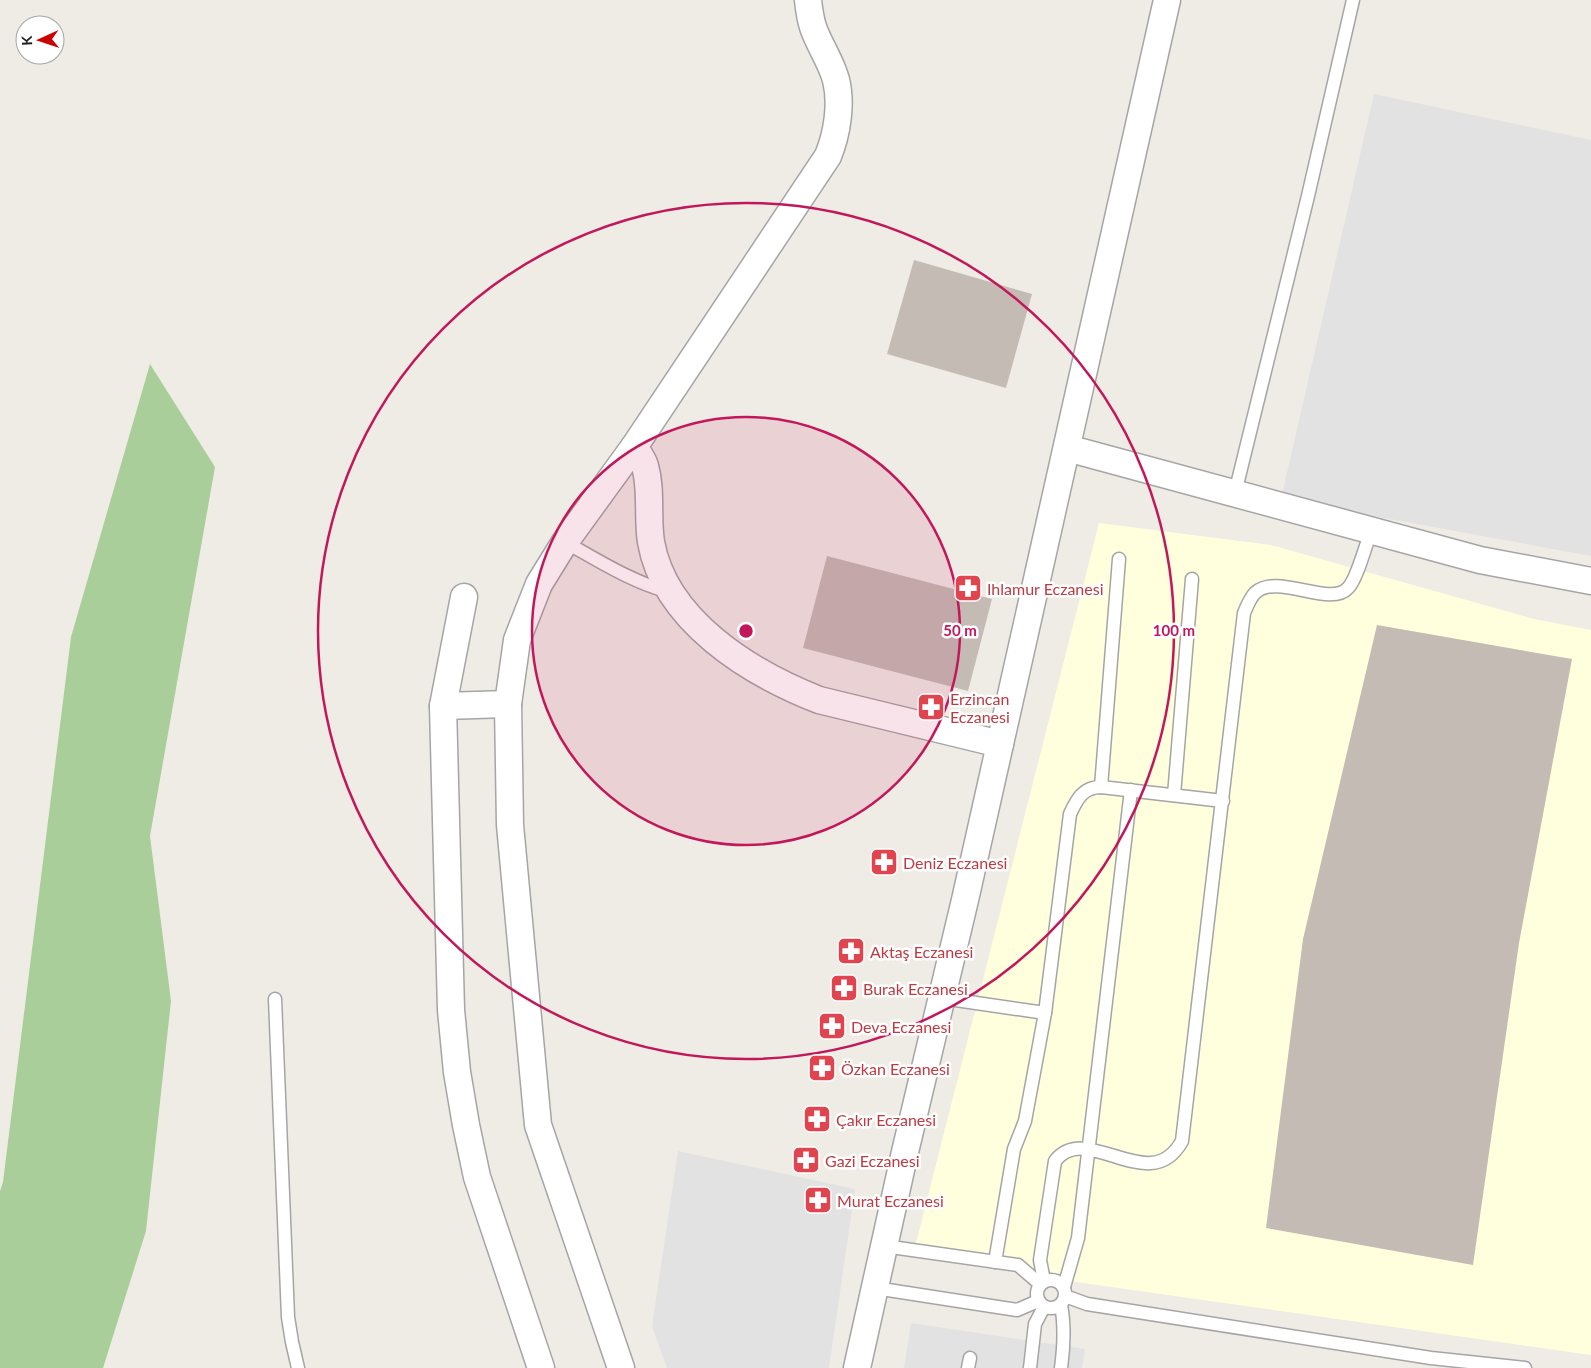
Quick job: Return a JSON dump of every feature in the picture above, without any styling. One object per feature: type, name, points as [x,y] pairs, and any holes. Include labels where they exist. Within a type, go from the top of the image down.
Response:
[{"type":"street","points":[[621,1368],[538,1125],[510,825],[508,704],[517,640],[539,584],[565,542],[634,447],[828,156],[833,144],[838,93],[836,78],[813,28],[808,0]]},
{"type":"street","points":[[857,1368],[1000,744],[1167,0]]},
{"type":"street","points":[[634,447],[645,464],[648,483],[650,539],[659,573],[683,609],[718,643],[763,675],[790,689],[819,700],[849,709],[1000,744]]},
{"type":"street","points":[[1067,448],[1480,560],[1591,581]]},
{"type":"street","points":[[464,597],[443,706],[450,983],[457,1072],[477,1177],[541,1368]]},
{"type":"street","points":[[443,706],[508,704]]},
{"type":"lane","points":[[1235,493],[1308,196],[1353,0]]},
{"type":"lane","points":[[1030,1368],[1035,1324],[1041,1304],[1037,1293],[1042,1283],[1040,1260],[1055,1160],[1060,1154],[1073,1148],[1146,1164],[1158,1163],[1168,1158],[1177,1150],[1182,1141],[1244,613],[1256,591],[1269,588],[1285,587],[1331,595],[1341,594],[1352,584],[1371,531]]},
{"type":"lane","points":[[565,542],[647,586],[670,592]]},
{"type":"lane","points":[[1101,787],[1119,559]]},
{"type":"lane","points":[[1174,795],[1192,579]]},
{"type":"lane","points":[[994,1262],[1014,1149],[1025,1121],[1045,1013],[1070,814],[1076,800],[1083,792],[1093,787],[1101,787],[1223,801]]},
{"type":"lane","points":[[1061,1368],[1064,1346],[1063,1296],[1078,1238],[1131,790]]},
{"type":"lane","points":[[942,998],[1045,1013]]},
{"type":"lane","points":[[275,999],[288,1317],[298,1368]]},
{"type":"lane","points":[[884,1246],[1018,1265],[1042,1283]]},
{"type":"lane","points":[[1042,1283],[1052,1279],[1058,1282],[1063,1296]]},
{"type":"lane","points":[[875,1288],[1018,1310],[1041,1304],[1053,1309],[1063,1296]]},
{"type":"lane","points":[[1063,1296],[1087,1304],[1412,1355],[1525,1368]]},
{"type":"shaded area","points":[[1374,94],[1591,140],[1591,556],[1281,499]]},
{"type":"shaded area","points":[[1099,523],[1271,545],[1534,619],[1591,630],[1591,1355],[1076,1282],[914,1251]]},
{"type":"shaded area","points":[[678,1151],[855,1189],[829,1368],[667,1368],[652,1326]]},
{"type":"shaded area","points":[[911,1323],[1085,1349],[1082,1368],[904,1368]]},
{"type":"green space","points":[[150,364],[215,467],[150,836],[171,1001],[146,1231],[103,1368],[0,1368],[0,1191],[3,1182],[71,637]]},
{"type":"building","points":[[914,260],[1032,294],[1006,388],[887,354]]},
{"type":"building","points":[[827,556],[992,599],[968,691],[803,648]]},
{"type":"building","points":[[1377,625],[1572,659],[1519,943],[1473,1265],[1266,1228],[1303,939]]},
{"type":"place","name":"Ihlamur Eczanesi","points":[[968,588]]},
{"type":"place","name":"Erzincan Eczanesi","points":[[931,707]]},
{"type":"place","name":"Deniz Eczanesi","points":[[884,862]]},
{"type":"place","name":"Aktaş Eczanesi","points":[[851,951]]},
{"type":"place","name":"Burak Eczanesi","points":[[844,988]]},
{"type":"place","name":"Deva Eczanesi","points":[[832,1026]]},
{"type":"place","name":"Özkan Eczanesi","points":[[822,1068]]},
{"type":"place","name":"Çakır Eczanesi","points":[[817,1119]]},
{"type":"place","name":"Gazi Eczanesi","points":[[806,1160]]},
{"type":"place","name":"Murat Eczanesi","points":[[818,1200]]}]
